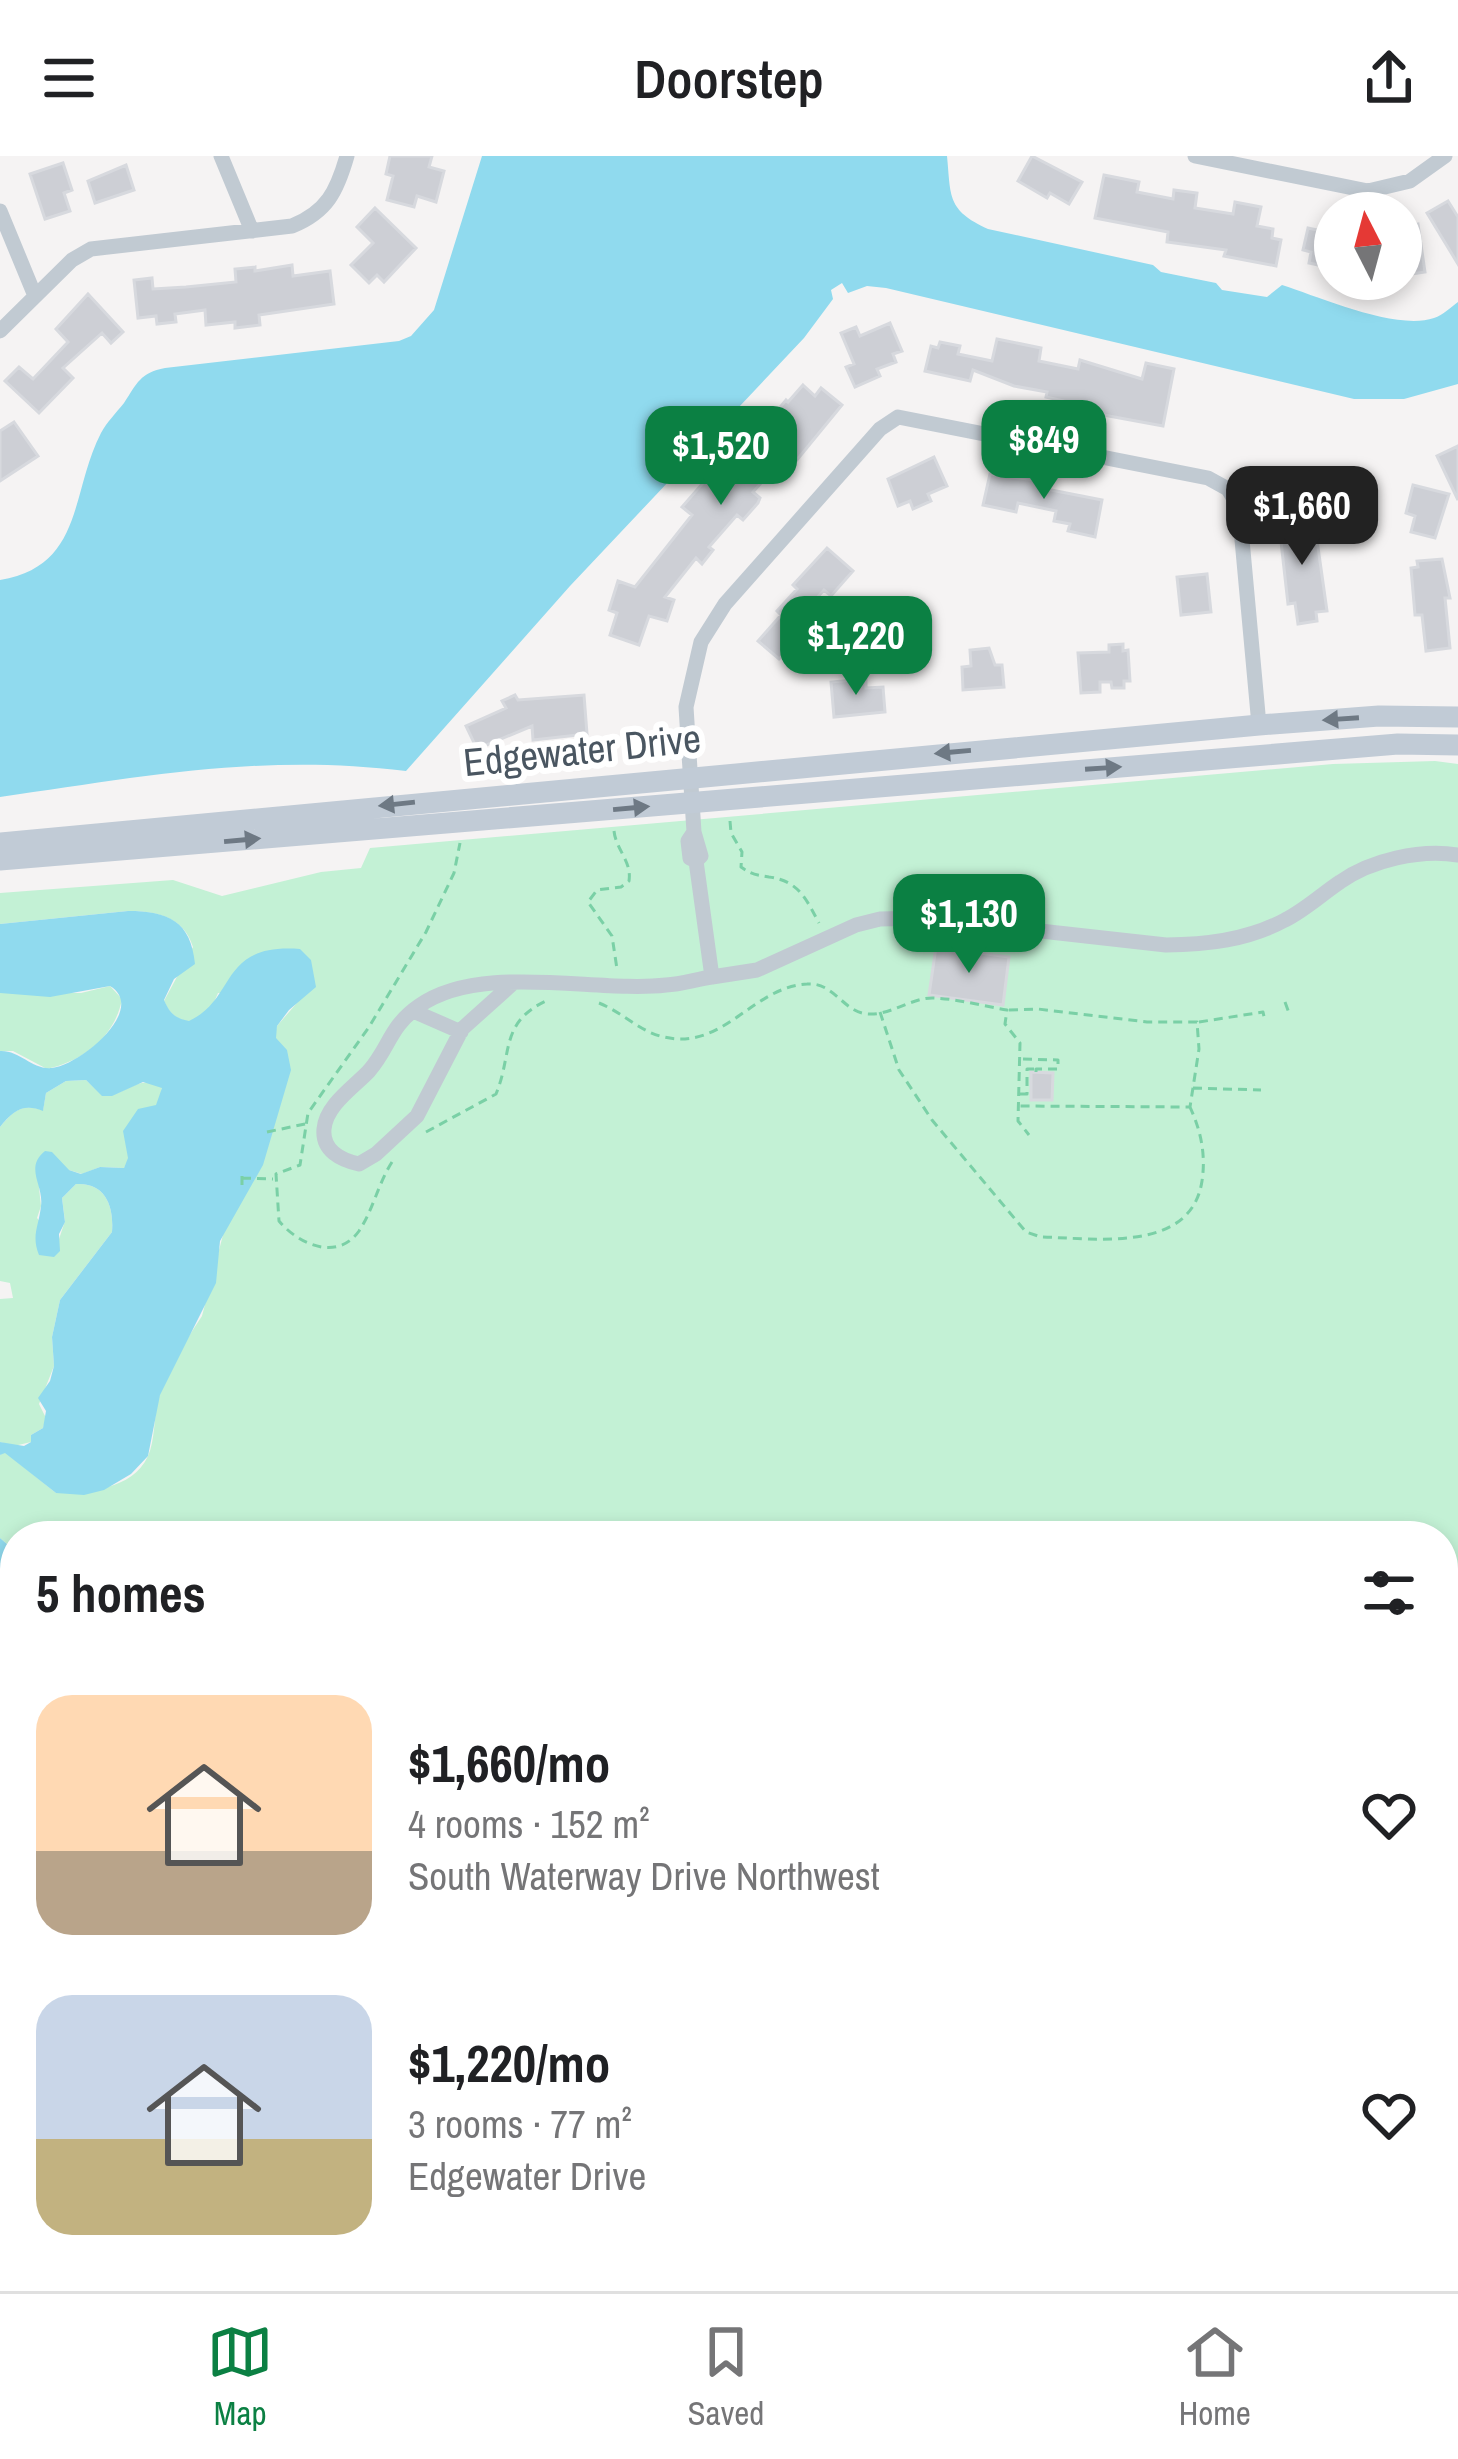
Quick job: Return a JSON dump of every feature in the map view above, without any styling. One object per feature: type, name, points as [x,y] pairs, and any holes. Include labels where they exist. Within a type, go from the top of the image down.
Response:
[{"type":"street","points":[[221,156],[252,230]]},
{"type":"street","points":[[0,331],[72,260],[91,249],[292,226],[313,218],[329,204],[347,156]]},
{"type":"street","points":[[1195,156],[1368,191],[1410,182],[1445,156]]},
{"type":"street","points":[[0,211],[35,296]]},
{"type":"street","points":[[712,976],[688,841],[694,832],[689,686],[712,623],[880,429],[898,417],[1208,478],[1228,489],[1239,507],[1259,725]]},
{"type":"street","name":"Edgewater Drive","points":[[0,843],[1259,725],[1379,716],[1458,717]]},
{"type":"street","name":"Edgewater Drive","points":[[0,860],[1399,744],[1458,745]]},
{"type":"street","points":[[512,984],[460,1032],[417,1116],[359,1164],[339,1159],[327,1145],[324,1126],[339,1100],[372,1067],[393,1028],[423,1003],[464,987],[512,984],[664,986],[757,970],[856,925],[880,919],[923,918],[1166,945],[1205,945],[1244,937],[1285,920],[1345,878],[1373,865],[1403,856],[1458,855]]},
{"type":"street","points":[[413,1011],[460,1032]]},
{"type":"path","points":[[730,821],[742,852],[741,868],[802,890],[827,940]]},
{"type":"path","points":[[614,831],[630,866],[628,881],[597,890],[588,902],[611,936],[617,953],[617,984]]},
{"type":"path","points":[[393,1162],[356,1236],[324,1249],[304,1243],[279,1221],[277,1174],[300,1165],[318,1095],[369,1027],[426,932],[454,873],[460,843]]},
{"type":"path","points":[[592,1000],[665,1038],[714,1034],[776,993],[805,983],[821,985],[856,1012],[880,1012],[930,998],[1147,1022],[1197,1022],[1263,1012],[1265,1022]]},
{"type":"path","points":[[416,1140],[496,1094],[506,1048],[526,1011],[547,1000],[560,1000]]},
{"type":"path","points":[[1285,1002],[1289,1013]]},
{"type":"path","points":[[1007,1010],[1005,1024],[1020,1043],[1018,1121],[1029,1135]]},
{"type":"path","points":[[880,1012],[899,1070],[932,1120],[1026,1232],[1040,1237],[1154,1234],[1189,1214],[1199,1198],[1203,1177],[1202,1137],[1190,1107],[1197,1022]]},
{"type":"path","points":[[1019,1094],[1027,1094],[1027,1069],[1058,1069],[1058,1060],[1021,1059]]},
{"type":"path","points":[[1191,1088],[1261,1090]]},
{"type":"path","points":[[1018,1106],[1190,1107]]},
{"type":"path","points":[[267,1132],[307,1124]]},
{"type":"path","points":[[242,1178],[275,1179]]},
{"type":"green space","points":[[1333,764],[1458,764],[1458,1521],[0,1521],[0,1455],[5,1452],[56,1493],[120,1483],[141,1468],[148,1456],[162,1389],[202,1316],[277,1026],[302,997],[218,993],[204,1014],[189,1022],[174,1015],[164,1001],[193,947],[176,922],[159,914],[128,911],[0,924],[0,893],[173,880],[222,896],[321,872],[361,868],[370,848]]},
{"type":"green space","points":[[110,986],[122,999],[118,1013],[105,1036],[85,1053],[47,1069],[13,1051],[0,1051],[0,993],[81,993]]},
{"type":"green space","points":[[86,1080],[103,1096],[154,1083],[162,1087],[161,1098],[124,1168],[100,1167],[82,1174],[69,1170],[39,1188],[37,1218],[58,1242],[65,1221],[62,1198],[76,1184],[95,1187],[106,1198],[112,1232],[60,1300],[52,1337],[54,1366],[39,1404],[46,1418],[43,1428],[31,1435],[31,1442],[14,1446],[0,1442],[0,1299],[13,1298],[10,1283],[0,1281],[0,1127],[18,1110],[43,1110],[46,1093],[66,1081]]},
{"type":"water","points":[[482,156],[947,156],[954,201],[965,215],[988,229],[1153,265],[1161,272],[1216,283],[1222,290],[1267,297],[1282,285],[1314,296],[1314,300],[1400,320],[1434,318],[1458,302],[1458,384],[1404,399],[1354,399],[886,288],[867,286],[848,293],[842,283],[831,290],[833,299],[804,338],[570,586],[406,771],[251,766],[0,797],[0,580],[47,560],[61,543],[101,433],[136,384],[165,368],[399,341],[411,336],[434,310]]},
{"type":"water","points":[[128,911],[166,916],[188,938],[195,964],[174,979],[164,1000],[180,1018],[189,1021],[204,1011],[242,963],[274,949],[300,949],[311,960],[316,987],[277,1026],[276,1038],[287,1050],[291,1070],[263,1165],[220,1241],[216,1283],[160,1395],[148,1456],[131,1474],[104,1490],[84,1495],[56,1493],[5,1453],[0,1455],[0,1442],[24,1446],[43,1428],[46,1411],[38,1398],[54,1366],[52,1337],[60,1300],[112,1232],[112,1223],[101,1192],[76,1184],[62,1198],[65,1222],[59,1234],[60,1251],[54,1257],[39,1255],[36,1236],[41,1198],[36,1164],[45,1151],[81,1174],[100,1167],[124,1168],[128,1158],[123,1131],[138,1109],[156,1105],[162,1088],[143,1082],[102,1096],[86,1080],[66,1081],[46,1093],[43,1111],[19,1110],[0,1127],[0,1051],[45,1068],[64,1065],[106,1034],[121,1008],[120,996],[110,986],[50,997],[0,993],[0,924]]},
{"type":"building","points":[[390,156],[432,156],[429,167],[444,171],[436,202],[417,196],[414,207],[387,200],[393,176],[386,174]]},
{"type":"building","points":[[1032,156],[1082,182],[1069,204],[1018,181]]},
{"type":"building","points":[[63,163],[72,190],[64,193],[70,211],[45,219],[30,174]]},
{"type":"building","points":[[126,165],[134,190],[95,203],[88,181]]},
{"type":"building","points":[[1104,175],[1139,182],[1137,192],[1173,199],[1174,190],[1197,193],[1195,208],[1233,214],[1235,202],[1261,207],[1257,226],[1273,229],[1272,238],[1281,240],[1276,266],[1224,256],[1226,250],[1167,242],[1168,232],[1095,218]]},
{"type":"building","points":[[1448,201],[1458,217],[1458,264],[1427,213]]},
{"type":"building","points":[[375,208],[416,248],[384,282],[377,275],[369,283],[351,265],[373,243],[357,227]]},
{"type":"building","points":[[1308,228],[1314,229],[1314,264],[1309,263],[1311,252],[1303,250]]},
{"type":"building","points":[[292,265],[293,276],[330,271],[334,304],[259,315],[260,325],[235,328],[235,322],[206,325],[205,310],[175,314],[176,322],[157,324],[156,316],[138,318],[134,280],[152,278],[153,289],[186,287],[236,282],[235,269]]},
{"type":"building","points":[[88,294],[123,332],[111,343],[102,333],[63,368],[73,378],[39,413],[5,381],[19,367],[33,379],[68,342],[56,329]]},
{"type":"building","points":[[890,323],[902,351],[893,354],[896,362],[877,369],[880,376],[855,387],[846,367],[854,364],[841,333],[856,327],[860,336]]},
{"type":"building","points":[[997,339],[1041,348],[1039,361],[1078,369],[1080,360],[1142,379],[1146,363],[1174,369],[1163,426],[1071,409],[1073,403],[1046,397],[1047,392],[1014,386],[973,370],[970,381],[925,371],[931,346],[938,348],[940,342],[960,346],[958,354],[992,361]]},
{"type":"building","points":[[803,385],[815,396],[821,388],[842,405],[787,472],[778,464],[753,492],[760,498],[758,503],[743,520],[737,515],[709,547],[713,550],[702,564],[696,558],[665,597],[674,600],[667,621],[649,616],[639,645],[610,635],[617,613],[609,610],[618,581],[635,587],[692,515],[682,507],[701,480],[716,464],[726,473]]},
{"type":"building","points":[[14,422],[38,456],[0,481],[0,431]]},
{"type":"building","points":[[1458,446],[1458,500],[1437,456]]},
{"type":"building","points":[[934,457],[947,486],[928,494],[931,501],[913,509],[910,501],[898,506],[888,479]]},
{"type":"building","points":[[990,474],[1042,481],[1041,488],[1102,500],[1095,537],[1068,531],[1070,524],[1054,521],[1056,511],[1018,503],[1016,512],[983,505]]},
{"type":"building","points":[[1413,485],[1449,494],[1435,538],[1411,532],[1415,516],[1406,513]]},
{"type":"building","points":[[1302,513],[1302,521],[1308,520],[1310,540],[1317,540],[1327,611],[1316,612],[1317,621],[1298,624],[1295,603],[1288,604],[1278,515]]},
{"type":"building","points":[[827,548],[853,571],[831,596],[824,590],[805,611],[823,627],[798,655],[788,662],[782,656],[779,659],[758,641],[781,615],[777,611],[797,589],[793,585]]},
{"type":"building","points":[[1442,559],[1450,598],[1445,598],[1450,648],[1426,651],[1422,615],[1415,615],[1411,568],[1418,567],[1417,561]]},
{"type":"building","points":[[1207,574],[1211,612],[1181,615],[1177,577]]},
{"type":"building","points":[[1123,644],[1123,651],[1128,650],[1130,681],[1124,681],[1124,688],[1100,682],[1100,692],[1081,693],[1078,653],[1109,652],[1109,645]]},
{"type":"building","points":[[989,648],[995,665],[1002,665],[1004,687],[963,690],[962,667],[971,666],[970,650]]},
{"type":"building","points":[[866,679],[866,688],[883,687],[885,712],[834,717],[831,682]]},
{"type":"building","points":[[515,695],[518,700],[584,695],[587,734],[533,740],[532,726],[477,749],[466,726],[506,708],[502,701]]},
{"type":"building","points":[[936,947],[1009,957],[1003,1005],[929,995]]},
{"type":"building","points":[[1031,1072],[1053,1073],[1052,1100],[1031,1100]]}]
